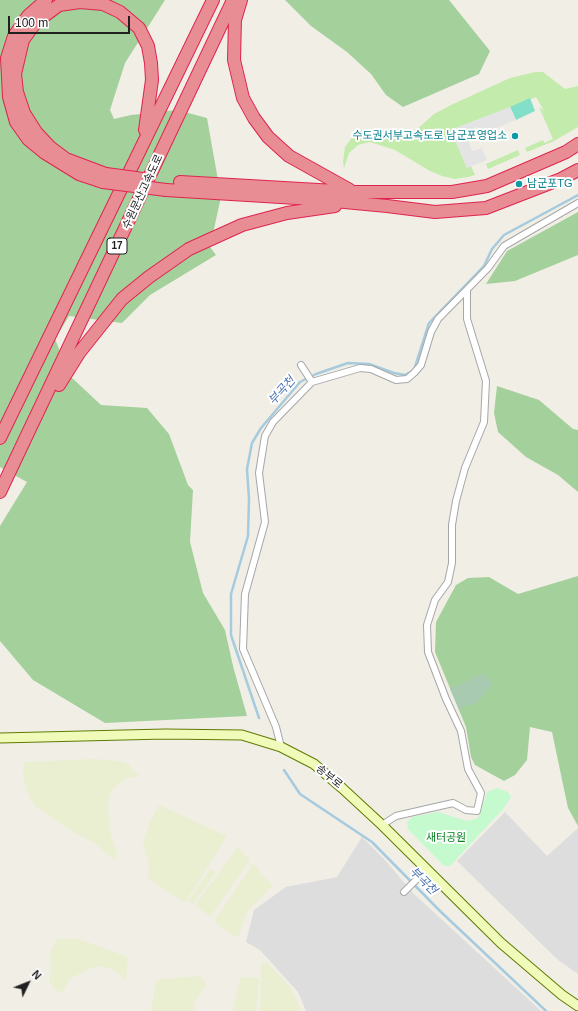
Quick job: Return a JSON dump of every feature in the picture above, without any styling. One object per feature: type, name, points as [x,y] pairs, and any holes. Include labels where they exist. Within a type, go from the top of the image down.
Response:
[{"type":"highway","points":[[46,0],[28,16],[14,36],[7,58],[9,97],[16,122],[28,139],[45,153],[79,174],[167,186],[353,197],[452,192],[487,186],[566,152],[578,144]]},
{"type":"highway","name":"수원문산고속도로","points":[[0,438],[213,0]]},
{"type":"highway","name":"수원문산고속도로","points":[[0,492],[233,0]]},
{"type":"highway","points":[[241,0],[235,20],[234,60],[243,98],[254,118],[268,137],[289,156],[353,197],[435,212],[486,208],[561,179],[578,170]]},
{"type":"highway","points":[[105,178],[66,159],[50,147],[36,132],[24,113],[15,74],[23,40],[36,22],[60,6],[80,2],[103,4],[120,12],[139,28],[148,46],[152,64],[151,86],[143,143]]},
{"type":"highway","points":[[32,427],[79,352],[122,299],[149,276],[189,249],[242,225],[353,197]]},
{"type":"street","points":[[281,747],[276,727],[243,649],[245,594],[265,522],[259,473],[265,436],[273,422],[312,382],[360,368],[371,369],[396,380],[406,379],[421,365],[431,332],[438,319],[488,268],[504,246],[578,203]]},
{"type":"street","points":[[382,825],[396,816],[453,803],[466,810],[477,811],[481,793],[468,769],[461,731],[446,699],[428,652],[427,625],[435,600],[448,582],[452,563],[452,525],[456,501],[465,468],[484,422],[486,381],[467,319],[467,291]]},
{"type":"street","points":[[301,365],[312,382]]},
{"type":"street","name":"송부로","points":[[0,738],[165,734],[242,735],[281,747],[314,764],[382,825],[500,943],[578,1006]]},
{"type":"street","points":[[404,892],[419,877]]},
{"type":"shaded area","points":[[510,107],[516,120],[481,134],[478,127],[465,132],[472,151],[482,148],[487,160],[467,168],[451,130]]},
{"type":"shaded area","points":[[505,812],[547,856],[578,828],[578,974],[558,960],[457,861]]},
{"type":"shaded area","points":[[362,837],[384,859],[413,893],[541,1011],[306,1011],[298,992],[260,950],[246,942],[254,910],[286,887],[337,877]]},
{"type":"green space","points":[[0,0],[165,0],[125,63],[110,110],[114,119],[131,115],[177,110],[207,118],[221,197],[210,247],[216,255],[150,295],[122,323],[69,316],[55,339],[70,376],[101,405],[147,408],[169,434],[188,485],[193,490],[190,542],[203,593],[225,630],[247,716],[105,723],[33,680],[0,641],[0,526],[27,482],[0,467]]},
{"type":"green space","points":[[285,0],[449,0],[490,51],[479,74],[403,107],[386,95],[371,74],[347,52],[311,26]]},
{"type":"green space","points":[[535,72],[543,72],[565,89],[578,86],[578,127],[554,141],[527,152],[525,148],[543,140],[544,143],[553,139],[539,107],[544,111],[536,97],[451,130],[467,168],[471,166],[475,175],[455,179],[442,176],[430,171],[395,150],[370,142],[358,145],[349,153],[344,168],[343,162],[345,147],[353,136],[362,130],[373,130],[390,136],[401,137],[414,132],[434,114],[451,105],[510,78]]},
{"type":"green space","points":[[530,98],[535,111],[516,120],[510,107]]},
{"type":"green space","points":[[518,150],[520,155],[488,169],[486,164]]},
{"type":"green space","points":[[578,212],[578,255],[515,281],[486,284],[507,251]]},
{"type":"green space","points":[[497,386],[539,400],[573,429],[578,430],[578,492],[558,475],[526,457],[498,432],[494,413]]},
{"type":"green space","points":[[578,576],[578,826],[568,808],[552,732],[530,727],[527,760],[515,775],[504,781],[475,765],[471,757],[466,727],[435,652],[436,622],[456,585],[468,578],[489,577],[518,594]]},
{"type":"green space","points":[[483,673],[493,684],[477,702],[459,709],[450,689]]},
{"type":"green space","points":[[95,759],[117,761],[128,764],[139,776],[126,778],[112,790],[108,806],[111,835],[117,853],[115,860],[94,843],[67,828],[36,807],[30,799],[23,777],[24,762]]},
{"type":"green space","name":"새터공원","points":[[497,788],[508,792],[511,797],[503,809],[450,866],[444,866],[408,829],[407,822],[412,817],[438,812],[467,821],[478,818],[487,792]]},
{"type":"green space","points":[[159,805],[227,836],[185,903],[148,878],[149,865],[143,843],[149,824]]},
{"type":"green space","points":[[238,847],[250,861],[210,917],[195,905]]},
{"type":"green space","points":[[253,864],[272,884],[271,888],[247,911],[237,937],[233,936],[214,921]]},
{"type":"green space","points":[[210,869],[216,872],[193,904],[188,901]]},
{"type":"green space","points":[[57,939],[79,939],[128,957],[126,980],[112,969],[100,966],[89,969],[68,980],[63,992],[56,991],[49,983],[51,970],[50,953]]},
{"type":"green space","points":[[267,962],[291,988],[302,1011],[260,1011],[261,964]]},
{"type":"green space","points":[[200,976],[206,984],[195,1002],[193,1011],[151,1011],[156,982],[160,979]]},
{"type":"green space","points":[[241,977],[259,978],[256,1011],[233,1011]]},
{"type":"waterway","name":"부곡천","points":[[259,718],[231,635],[231,594],[248,536],[249,499],[247,469],[252,443],[261,428],[300,382],[316,374],[348,363],[369,364],[394,373],[405,375],[414,370],[429,323],[484,266],[492,249],[504,235],[578,195]]},
{"type":"waterway","name":"부곡천","points":[[284,770],[300,794],[372,842],[441,912],[546,1011]]},
{"type":"place","name":"수도권서부고속도로 남군포영업소","points":[[515,136]]},
{"type":"place","name":"남군포TG","points":[[519,184]]}]
